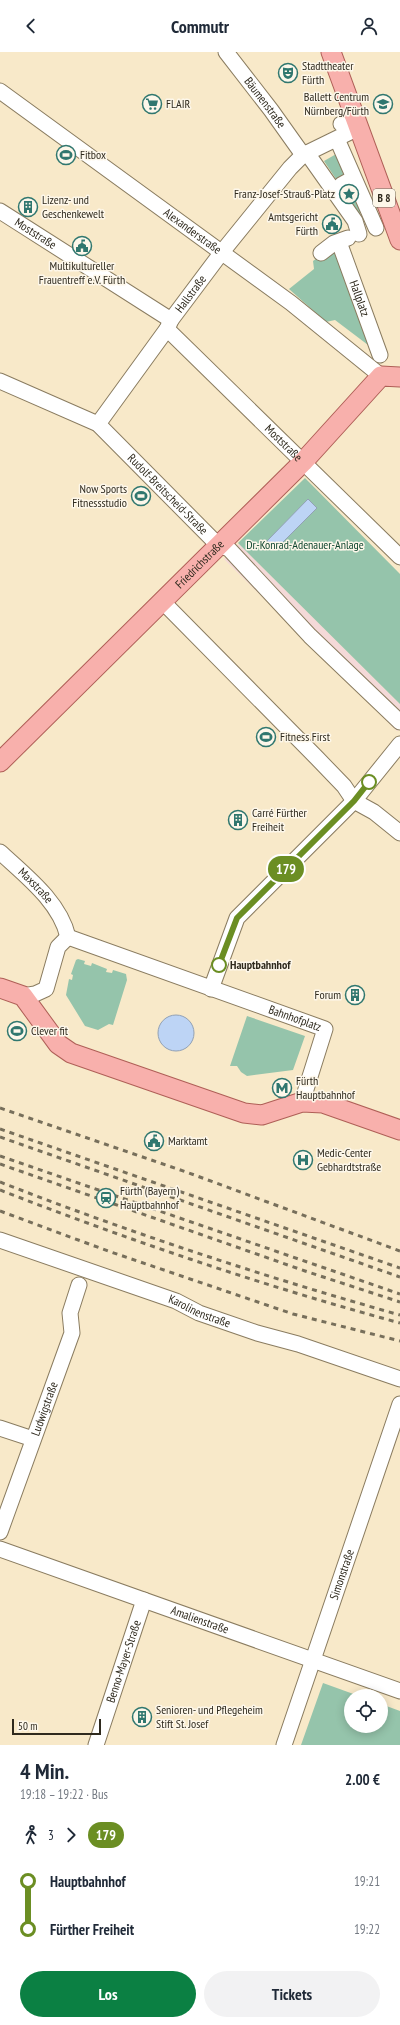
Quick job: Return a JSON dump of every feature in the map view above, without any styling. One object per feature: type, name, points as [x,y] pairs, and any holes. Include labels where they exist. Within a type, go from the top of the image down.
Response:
[{"type":"main road","name":"B 8","points":[[331,52],[400,240]]},
{"type":"main road","points":[[381,376],[400,377]]},
{"type":"main road","name":"Friedrichstraße","points":[[0,762],[303,462],[381,376]]},
{"type":"main road","points":[[0,988],[23,996],[58,1044],[71,1054],[244,1113],[262,1115],[302,1102],[323,1103],[400,1130]]},
{"type":"street","name":"Bäumenstraße","points":[[226,52],[305,154]]},
{"type":"street","name":"Alexanderstraße","points":[[0,91],[319,324],[381,376]]},
{"type":"street","points":[[341,124],[350,132],[337,138],[350,180],[357,227]]},
{"type":"street","name":"Hallstraße","points":[[98,424],[222,252],[290,168],[305,154],[337,138]]},
{"type":"street","points":[[305,154],[350,180],[376,223],[357,227],[339,242],[334,243],[321,253]]},
{"type":"street","name":"Moststraße","points":[[0,211],[169,325],[244,406],[400,557]]},
{"type":"street","name":"Hallplatz","points":[[339,242],[380,355]]},
{"type":"street","name":"Rudolf-Breitscheid-Straße","points":[[0,381],[98,424],[218,545],[229,549],[310,636],[400,722]]},
{"type":"street","points":[[162,601],[344,786],[354,801],[369,809],[400,834]]},
{"type":"street","points":[[212,989],[237,918],[354,801],[400,744]]},
{"type":"street","name":"Maxstraße","points":[[0,852],[56,908],[66,931]]},
{"type":"street","points":[[23,996],[35,994],[46,989],[58,947],[66,931]]},
{"type":"street","name":"Bahnhofplatz","points":[[66,931],[212,989],[325,1029],[302,1102]]},
{"type":"street","name":"Karolinenstraße","points":[[0,1240],[176,1301],[199,1313],[257,1333],[298,1344],[400,1379]]},
{"type":"street","name":"Ludwigstraße","points":[[0,1532],[72,1333],[70,1313],[79,1285]]},
{"type":"street","name":"Simonstraße","points":[[284,1745],[400,1404]]},
{"type":"street","points":[[0,1428],[33,1439]]},
{"type":"street","name":"Amalienstraße","points":[[0,1549],[400,1691]]},
{"type":"street","name":"Benno-Mayer-Straße","points":[[96,1745],[144,1600]]},
{"type":"shaded area","points":[[239,544],[400,704],[400,729],[397,731],[224,559]]},
{"type":"green space","points":[[338,153],[348,174],[338,182],[324,161]]},
{"type":"green space","points":[[355,187],[366,209],[359,214],[345,193]]},
{"type":"green space","points":[[335,245],[372,348],[335,320],[326,322],[289,289],[314,269],[313,261]]},
{"type":"green space","name":"Dr.-Konrad-Adenauer-Anlage","points":[[305,478],[400,574],[400,704],[238,543]]},
{"type":"green space","points":[[78,959],[85,961],[84,964],[91,966],[92,963],[107,969],[106,972],[112,973],[113,970],[126,974],[127,980],[113,1025],[109,1024],[98,1030],[85,1026],[66,995],[69,979],[72,980],[73,975],[71,974],[76,960]]},
{"type":"green space","points":[[247,1016],[305,1036],[293,1070],[247,1076],[241,1072],[237,1066],[230,1066]]},
{"type":"green space","points":[[323,1683],[344,1691],[344,1733],[388,1733],[388,1707],[400,1711],[400,1745],[301,1745]]},
{"type":"water","points":[[308,499],[317,508],[276,549],[267,541]]},
{"type":"water","points":[[180,1015],[189,1020],[193,1026],[193,1040],[189,1046],[180,1051],[172,1051],[163,1046],[159,1040],[158,1029],[163,1020],[169,1016]]},
{"type":"railway","points":[[0,1108],[189,1173],[400,1251]]},
{"type":"railway","points":[[0,1129],[400,1268]]},
{"type":"railway","points":[[0,1137],[400,1277]]},
{"type":"railway","points":[[0,1156],[400,1294]]},
{"type":"railway","points":[[0,1164],[305,1271],[400,1302]]},
{"type":"railway","points":[[0,1182],[99,1219],[249,1270],[400,1315]]},
{"type":"railway","points":[[0,1190],[198,1262],[299,1294],[400,1323]]},
{"type":"railway","points":[[0,1211],[108,1251],[293,1314],[400,1341]]},
{"type":"bus line","name":"179","points":[[219,965],[237,918],[354,801],[369,782]]},
{"type":"place","name":"Stadttheater Fürth","points":[[288,73]]},
{"type":"place","name":"FLAIR","points":[[152,104]]},
{"type":"place","name":"Ballett Centrum Nürnberg/Fürth","points":[[383,104]]},
{"type":"place","name":"Fitbox","points":[[66,155]]},
{"type":"place","name":"Franz-Josef-Strauß-Platz","points":[[349,194]]},
{"type":"place","name":"Lizenz- und Geschenkewelt","points":[[28,207]]},
{"type":"place","name":"Amtsgericht Fürth","points":[[332,224]]},
{"type":"place","name":"Multikultureller Frauentreff e.V. Fürth","points":[[82,246]]},
{"type":"place","name":"Now Sports Fitnessstudio","points":[[141,496]]},
{"type":"place","name":"Fitness First","points":[[266,737]]},
{"type":"place","name":"Carré Fürther Freiheit","points":[[238,820]]},
{"type":"place","name":"Hauptbahnhof","points":[[219,965]]},
{"type":"place","name":"Forum","points":[[355,995]]},
{"type":"place","name":"Clever fit","points":[[17,1031]]},
{"type":"place","name":"Fürth Hauptbahnhof","points":[[282,1088]]},
{"type":"place","name":"Marktamt","points":[[154,1141]]},
{"type":"place","name":"Medic-Center Gebhardtstraße","points":[[303,1160]]},
{"type":"place","name":"Fürth (Bayern) Hauptbahnhof","points":[[106,1198]]},
{"type":"place","name":"Senioren- und Pflegeheim Stift St. Josef","points":[[142,1717]]}]
